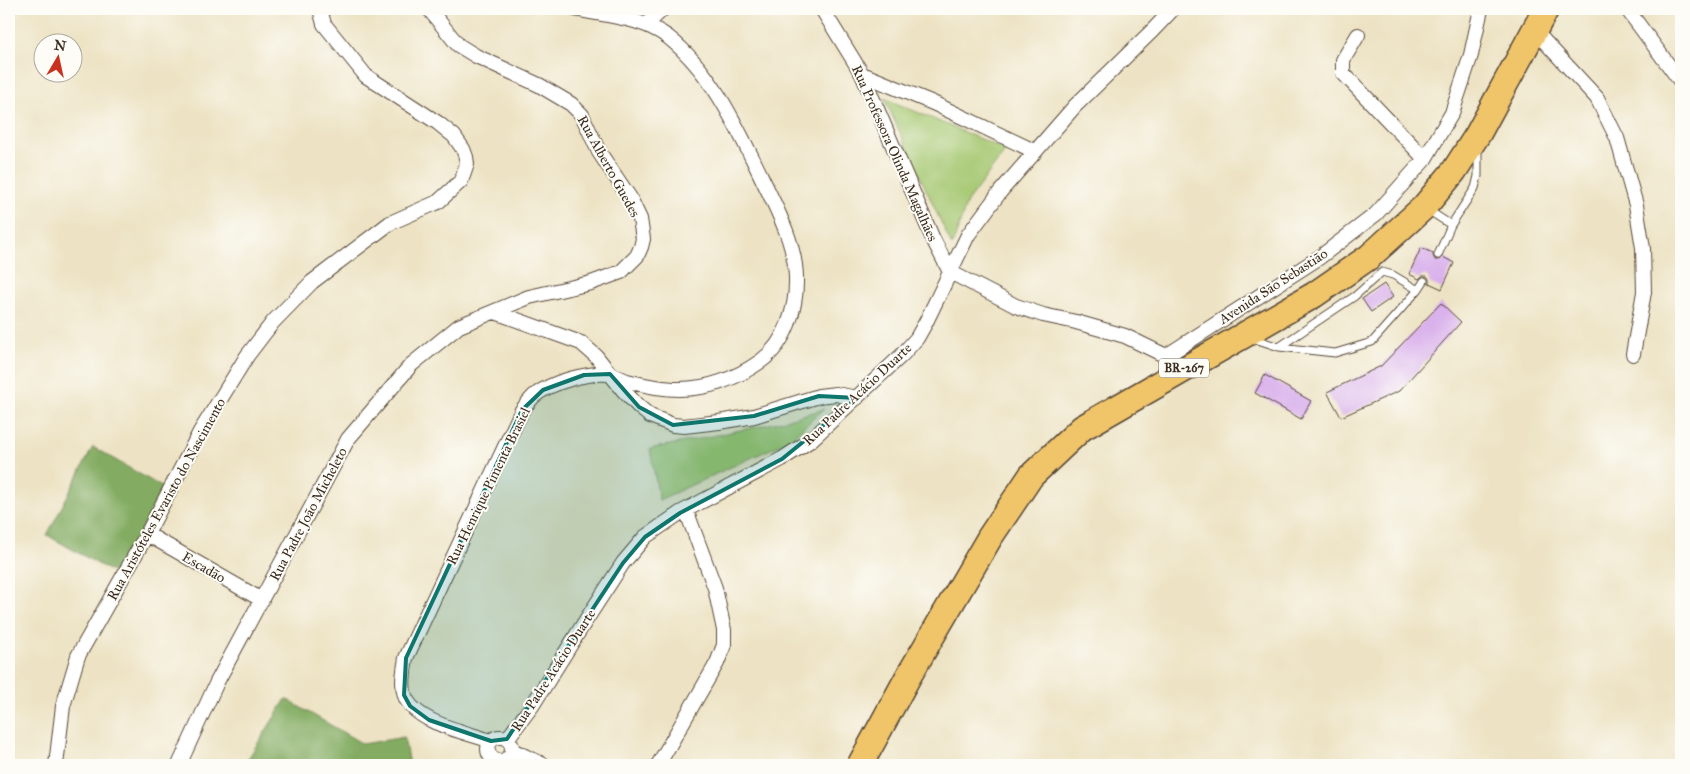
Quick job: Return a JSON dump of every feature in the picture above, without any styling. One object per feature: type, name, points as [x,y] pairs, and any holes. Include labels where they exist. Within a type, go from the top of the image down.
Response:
[{"type":"highway","name":"BR-267","points":[[860,765],[908,677],[990,538],[1031,476],[1082,428],[1172,364],[1321,304],[1375,264],[1454,171],[1478,134],[1540,19]]},
{"type":"street","name":"Rua Aristóteles Evaristo do Nascimento","points":[[56,765],[63,706],[78,656],[147,534],[200,432],[247,356],[273,322],[312,282],[390,223],[438,202],[461,181],[464,173],[467,164],[466,157],[454,136],[438,123],[366,76],[324,24],[320,9]]},
{"type":"street","name":"Rua Alberto Guedes","points":[[429,9],[458,45],[476,56],[539,85],[571,104],[582,115],[599,152],[630,198],[640,219],[643,239],[641,247],[637,256],[621,271],[591,283],[529,297]]},
{"type":"street","name":"Rua Henrique Pimenta Brasiel","points":[[491,741],[429,720],[410,706],[404,695],[404,673],[406,658],[460,547],[522,410],[533,397],[543,390],[584,375],[610,374],[627,381],[678,389],[712,385],[732,378],[762,361],[770,352],[788,328],[794,300],[796,278],[785,228],[736,125],[698,67],[667,37],[629,14],[575,9]]},
{"type":"street","points":[[646,25],[663,9]]},
{"type":"street","name":"Rua Professora Olinda Magalhães","points":[[822,9],[862,74],[919,206],[950,272]]},
{"type":"street","name":"Rua Padre Acácio Duarte","points":[[510,745],[586,620],[623,563],[645,537],[686,510],[782,460],[811,440],[902,355],[916,338],[968,235],[1034,151],[1075,106],[1173,9]]},
{"type":"street","name":"Avenida São Sebastião","points":[[1172,364],[1376,214],[1425,159],[1452,113],[1471,55],[1481,9]]},
{"type":"street","points":[[1627,9],[1681,82]]},
{"type":"street","points":[[1540,19],[1597,98],[1617,138],[1636,205],[1643,248],[1644,292],[1633,354]]},
{"type":"street","points":[[1358,35],[1343,60],[1343,73],[1425,159]]},
{"type":"street","points":[[862,74],[933,103],[1034,151]]},
{"type":"street","points":[[950,272],[1016,306],[1043,315],[1125,336],[1172,364]]},
{"type":"street","name":"Rua Padre João Micheleto","points":[[179,765],[217,682],[348,439],[411,365],[459,326],[529,297]]},
{"type":"street","points":[[495,312],[581,343],[596,356],[639,407],[650,416],[673,425],[684,426],[754,416],[819,396],[836,394],[857,398]]},
{"type":"street","points":[[658,765],[717,663],[724,645],[723,623],[715,588],[686,510]]},
{"type":"street","name":"Escadão","points":[[147,534],[262,600]]},
{"type":"street","points":[[510,745],[511,754],[506,760],[493,762],[488,751],[491,741],[497,737],[544,765]]},
{"type":"lane","points":[[1438,255],[1452,225],[1477,184],[1478,134]]},
{"type":"lane","points":[[1424,207],[1452,225]]},
{"type":"lane","points":[[1375,264],[1418,290]]},
{"type":"lane","points":[[1244,335],[1279,347],[1335,353],[1372,342],[1424,281]]},
{"type":"lane","points":[[1279,347],[1321,304]]},
{"type":"highlighted area","points":[[610,374],[639,407],[673,425],[754,416],[819,396],[857,398],[782,459],[680,513],[645,537],[623,563],[507,739],[491,741],[429,720],[410,706],[404,695],[406,658],[522,410],[543,390],[584,375]]},
{"type":"green space","points":[[884,98],[1006,150],[967,202],[952,246]]},
{"type":"green space","points":[[824,409],[788,441],[659,500],[650,449],[770,424]]},
{"type":"green space","points":[[93,447],[162,487],[119,576],[47,535]]},
{"type":"green space","points":[[286,699],[363,744],[404,737],[409,765],[244,765]]},
{"type":"building","points":[[1421,248],[1433,253],[1435,260],[1443,257],[1454,263],[1442,289],[1429,283],[1427,276],[1422,276],[1419,279],[1409,274]]},
{"type":"building","points":[[1384,284],[1393,297],[1371,312],[1362,299]]},
{"type":"building","points":[[1441,303],[1461,322],[1399,391],[1341,417],[1327,392],[1381,366]]},
{"type":"building","points":[[1265,375],[1311,401],[1301,419],[1255,393]]}]
